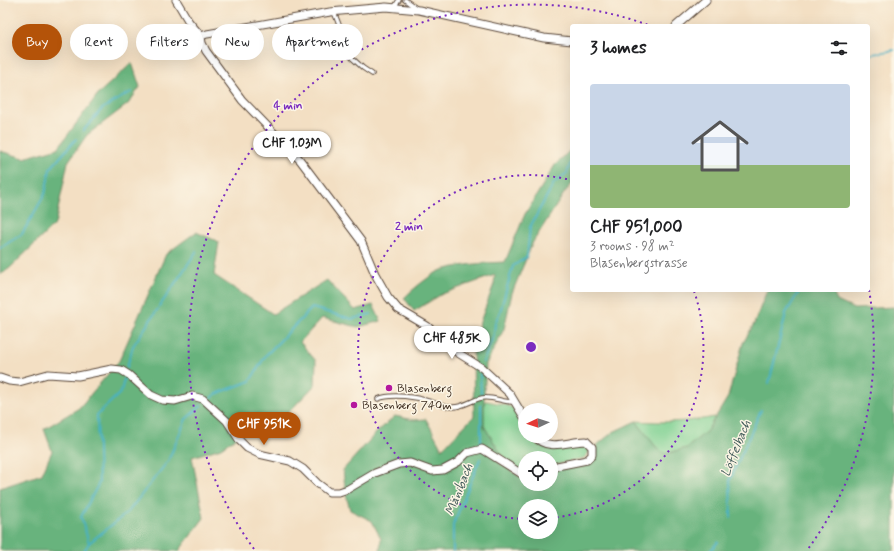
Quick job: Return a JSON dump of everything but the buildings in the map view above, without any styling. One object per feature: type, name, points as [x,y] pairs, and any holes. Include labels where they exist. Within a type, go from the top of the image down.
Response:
[{"type":"street","points":[[176,0],[191,24]]},
{"type":"street","points":[[678,24],[706,0]]},
{"type":"street","points":[[203,35],[334,12],[386,7],[419,10],[544,38],[570,41]]},
{"type":"street","points":[[203,45],[242,100],[300,160],[361,241],[375,274],[388,298],[398,309],[427,326],[458,353],[482,368],[510,394],[518,407]]},
{"type":"street","points":[[0,378],[19,382],[48,374],[78,376],[112,369],[121,370],[130,375],[151,395],[162,400],[176,401],[192,396],[203,399],[227,421],[240,441],[247,448],[259,454],[290,461],[303,469],[317,484],[329,492],[338,492],[348,489],[375,473],[399,464],[410,463],[432,471],[443,470],[458,462],[467,452],[482,449],[518,472]]},
{"type":"street","points":[[543,443],[548,445],[586,441],[592,447],[592,455],[587,460],[558,466]]},
{"type":"lane","points":[[394,8],[398,0]]},
{"type":"lane","points":[[405,0],[419,10]]},
{"type":"lane","points":[[334,12],[352,58],[372,74]]},
{"type":"lane","points":[[378,399],[385,396],[420,398],[451,408],[461,407],[482,398],[515,402]]},
{"type":"green space","points":[[132,63],[140,87],[128,104],[87,135],[68,162],[55,224],[10,268],[0,275],[0,151],[24,158],[58,148],[98,94]]},
{"type":"green space","points":[[570,150],[570,186],[533,242],[512,293],[504,329],[486,364],[484,426],[501,454],[497,461],[518,475],[518,491],[558,491],[558,469],[593,458],[597,445],[613,432],[636,421],[656,447],[665,454],[687,448],[707,431],[728,397],[743,343],[754,324],[766,292],[833,292],[837,301],[854,309],[894,307],[894,551],[380,551],[381,539],[372,521],[350,510],[346,495],[343,470],[376,433],[395,416],[414,420],[426,419],[442,449],[474,416],[473,353],[480,322],[494,284],[495,275],[442,294],[414,311],[404,298],[417,286],[442,270],[481,263],[505,262],[525,214],[555,165]]},
{"type":"green space","points":[[196,232],[219,242],[214,275],[273,314],[327,280],[355,310],[373,305],[381,321],[358,327],[322,318],[300,342],[316,361],[315,385],[282,419],[258,422],[221,448],[192,457],[204,518],[179,551],[2,551],[0,548],[0,488],[42,474],[52,451],[44,429],[79,408],[119,361],[166,254]]},
{"type":"green space","points":[[486,401],[503,404],[515,409],[518,412],[518,443],[536,443],[537,445],[550,447],[580,444],[586,445],[590,451],[584,458],[558,464],[558,451],[518,451],[518,468],[505,460],[484,426],[484,402]]},
{"type":"green space","points":[[715,417],[707,431],[687,448],[665,454],[656,447],[636,421],[676,422]]},
{"type":"waterway","points":[[870,55],[894,50]]},
{"type":"waterway","points":[[83,131],[102,109],[131,92]]},
{"type":"waterway","points":[[0,248],[22,234],[45,194],[50,169],[76,139]]},
{"type":"waterway","name":"Mänibach","points":[[483,362],[494,334],[495,323],[500,312],[513,266],[527,257],[530,227],[554,183],[567,173],[570,164]]},
{"type":"waterway","points":[[127,367],[133,346],[196,252]]},
{"type":"waterway","name":"Löffelbach","points":[[769,383],[786,313],[799,292]]},
{"type":"waterway","points":[[211,398],[216,394],[250,381],[266,355],[312,308],[352,319],[371,314]]},
{"type":"waterway","name":"Mänibach","points":[[480,374],[481,393]]},
{"type":"waterway","points":[[89,543],[81,517],[99,483],[97,415],[121,392],[124,379]]},
{"type":"waterway","name":"Mänibach","points":[[481,405],[481,443]]},
{"type":"waterway","points":[[84,551],[89,543],[128,512],[168,461],[186,419],[201,406]]},
{"type":"waterway","name":"Löffelbach","points":[[731,517],[730,480],[761,410]]},
{"type":"waterway","name":"Mänibach","points":[[453,551],[453,525],[480,459]]},
{"type":"waterway","name":"Löffelbach","points":[[710,551],[718,542]]},
{"type":"place","name":"Blasenberg","points":[[389,388]]},
{"type":"place","name":"Blasenberg 740m","points":[[354,405]]}]
